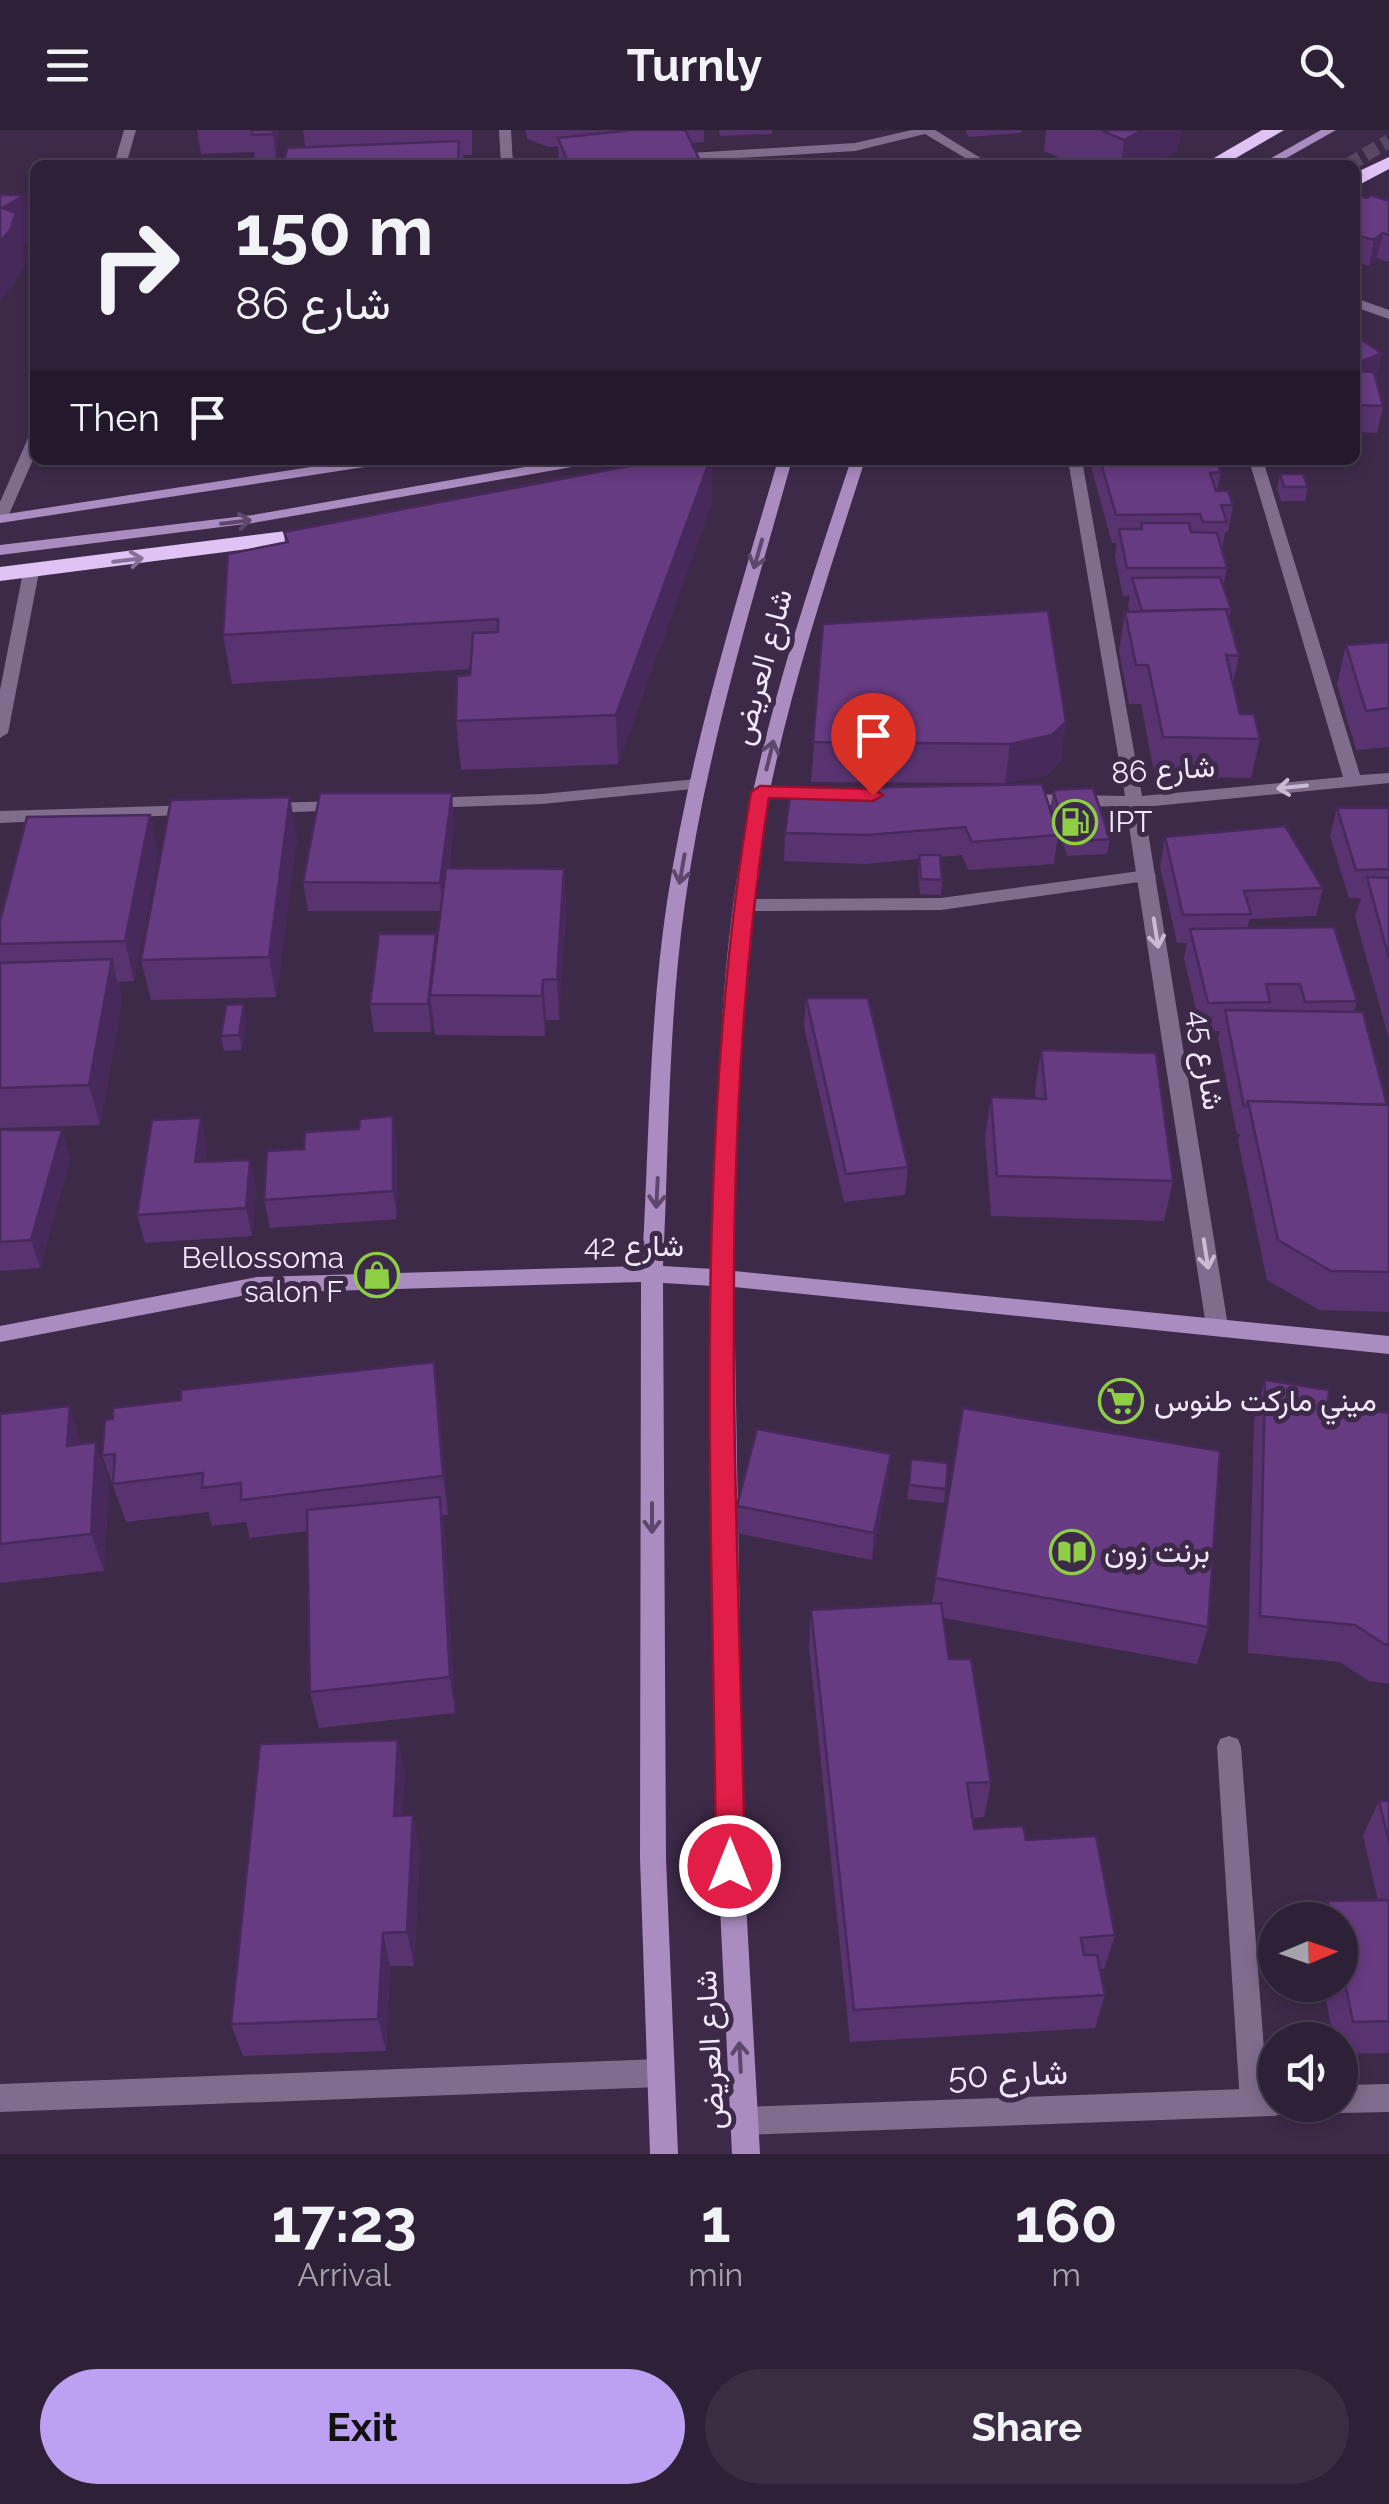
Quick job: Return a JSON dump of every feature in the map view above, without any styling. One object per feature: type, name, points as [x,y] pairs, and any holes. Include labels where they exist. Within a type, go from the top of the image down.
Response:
[{"type":"highway","points":[[1220,160],[1275,130]]},
{"type":"highway","points":[[1360,179],[1389,162]]},
{"type":"highway","points":[[0,574],[279,541],[355,528]]},
{"type":"main road","points":[[1274,160],[1330,130]]},
{"type":"main road","points":[[0,518],[351,465]]},
{"type":"main road","points":[[0,550],[253,520],[560,465]]},
{"type":"main road","name":"شارع العريض","points":[[664,2154],[653,1858],[652,1274],[668,978],[676,902],[713,710],[784,465]]},
{"type":"main road","name":"شارع العريض","points":[[746,2154],[730,1866],[723,1278],[730,1036],[742,905],[760,792],[792,661],[856,465]]},
{"type":"main road","name":"شارع 42","points":[[0,1334],[257,1285],[652,1274],[1389,1345]]},
{"type":"street","points":[[121,160],[130,130]]},
{"type":"street","points":[[504,130],[506,160]]},
{"type":"street","points":[[658,159],[855,147],[927,130],[978,160]]},
{"type":"street","points":[[1360,304],[1389,315]]},
{"type":"street","points":[[0,518],[30,449]]},
{"type":"street","name":"شارع 45","points":[[1075,465],[1148,876],[1217,1326]]},
{"type":"street","points":[[1258,465],[1353,781]]},
{"type":"street","points":[[0,733],[31,572]]},
{"type":"street","name":"شارع 86","points":[[997,798],[1135,802],[1389,778]]},
{"type":"street","points":[[408,804],[542,799],[697,784]]},
{"type":"street","points":[[760,792],[840,794]]},
{"type":"street","points":[[243,808],[371,805]]},
{"type":"street","points":[[0,816],[206,809]]},
{"type":"street","points":[[742,905],[941,904],[1148,876]]},
{"type":"street","points":[[1229,1747],[1258,2041]]},
{"type":"street","points":[[0,2098],[660,2073]]},
{"type":"street","points":[[1358,2099],[1389,2098]]},
{"type":"street","name":"شارع 50","points":[[743,2120],[1258,2102]]},
{"type":"building","points":[[252,130],[273,130],[273,134],[252,135]]},
{"type":"building","points":[[632,130],[685,130],[700,160],[567,160],[558,138]]},
{"type":"building","points":[[1101,130],[1143,130],[1124,140]]},
{"type":"building","points":[[459,141],[458,160],[284,160],[287,148]]},
{"type":"building","points":[[0,195],[25,195],[2,208],[16,213],[0,242]]},
{"type":"building","points":[[1371,195],[1389,201],[1389,235],[1383,233],[1374,240],[1360,236],[1360,196]]},
{"type":"building","points":[[1360,339],[1382,353],[1360,362]]},
{"type":"building","points":[[1360,371],[1374,372],[1383,406],[1360,405]]},
{"type":"building","points":[[634,465],[708,465],[616,715],[456,721],[457,676],[470,675],[473,633],[498,632],[498,619],[223,635],[228,554],[288,542],[284,532]]},
{"type":"building","points":[[1101,465],[1218,465],[1221,472],[1210,473],[1216,491],[1228,491],[1233,505],[1221,505],[1227,522],[1203,522],[1200,514],[1116,515]]},
{"type":"building","points":[[1280,474],[1303,474],[1308,487],[1284,487]]},
{"type":"building","points":[[1141,523],[1189,523],[1191,532],[1217,533],[1227,568],[1127,568],[1119,529],[1142,529]]},
{"type":"building","points":[[1220,577],[1231,609],[1142,611],[1132,578]]},
{"type":"building","points":[[1226,609],[1239,656],[1226,655],[1240,714],[1254,714],[1260,739],[1163,737],[1148,665],[1136,665],[1125,612]]},
{"type":"building","points":[[1048,611],[1066,722],[1052,735],[1010,744],[813,742],[823,624]]},
{"type":"building","points":[[1389,642],[1389,708],[1366,711],[1346,645]]},
{"type":"building","points":[[1042,784],[1058,835],[972,842],[965,827],[867,835],[785,833],[791,789]]},
{"type":"building","points":[[1093,788],[1110,839],[1069,842],[1053,790]]},
{"type":"building","points":[[320,793],[452,793],[440,883],[303,882]]},
{"type":"building","points":[[290,797],[269,957],[141,960],[171,800]]},
{"type":"building","points":[[1337,808],[1389,808],[1389,869],[1356,870]]},
{"type":"building","points":[[150,815],[125,941],[0,944],[0,921],[27,817]]},
{"type":"building","points":[[1285,826],[1323,888],[1244,891],[1251,914],[1183,915],[1165,837]]},
{"type":"building","points":[[919,855],[940,855],[942,880],[921,879]]},
{"type":"building","points":[[446,868],[564,869],[557,979],[543,980],[542,996],[430,995]]},
{"type":"building","points":[[1367,877],[1389,878],[1389,958]]},
{"type":"building","points":[[1334,927],[1357,1001],[1305,1002],[1300,984],[1266,984],[1270,1002],[1208,1003],[1190,929]]},
{"type":"building","points":[[379,934],[436,934],[428,1004],[370,1004]]},
{"type":"building","points":[[112,959],[89,1085],[0,1088],[0,963]]},
{"type":"building","points":[[806,998],[868,998],[908,1167],[846,1174]]},
{"type":"building","points":[[244,1004],[239,1035],[221,1036],[226,1005]]},
{"type":"building","points":[[1225,1010],[1363,1012],[1387,1105],[1248,1101],[1244,1106]]},
{"type":"building","points":[[1041,1050],[1156,1053],[1173,1181],[997,1176],[991,1097],[1046,1099]]},
{"type":"building","points":[[1248,1101],[1389,1105],[1389,1272],[1331,1271],[1278,1240]]},
{"type":"building","points":[[393,1116],[393,1191],[264,1200],[267,1151],[304,1149],[305,1132],[359,1129],[360,1119]]},
{"type":"building","points":[[201,1118],[195,1162],[250,1160],[246,1208],[137,1215],[152,1120]]},
{"type":"building","points":[[0,1130],[62,1130],[31,1240],[0,1242]]},
{"type":"building","points":[[434,1362],[443,1476],[241,1500],[241,1483],[202,1488],[203,1473],[113,1484],[115,1454],[102,1455],[105,1420],[113,1419],[113,1408],[181,1400],[181,1390]]},
{"type":"building","points":[[1265,1380],[1329,1390],[1328,1404],[1389,1413],[1389,1645],[1355,1625],[1260,1616]]},
{"type":"building","points":[[70,1406],[67,1446],[96,1442],[91,1534],[0,1544],[0,1414]]},
{"type":"building","name":"برنت زون","points":[[963,1408],[1220,1451],[1208,1627],[935,1578]]},
{"type":"building","points":[[757,1429],[891,1454],[874,1533],[737,1506]]},
{"type":"building","points":[[911,1459],[948,1463],[946,1489],[909,1485]]},
{"type":"building","points":[[440,1497],[450,1677],[310,1692],[307,1510]]},
{"type":"building","points":[[941,1603],[949,1659],[971,1659],[991,1782],[967,1783],[974,1829],[1023,1826],[1026,1840],[1096,1836],[1115,1935],[1081,1938],[1084,1955],[1097,1955],[1105,1995],[854,2010],[811,1610]]},
{"type":"building","points":[[398,1740],[394,1816],[413,1815],[407,1932],[383,1933],[378,2019],[231,2024],[260,1744]]},
{"type":"building","points":[[1379,1801],[1389,1801],[1389,1842]]},
{"type":"building","points":[[1389,1900],[1389,2021],[1353,2022],[1349,2002],[1358,2002],[1358,1902],[1328,1901]]},
{"type":"tunnel","points":[[1357,160],[1389,141]]},
{"type":"place","name":"IPT","points":[[1075,822]]},
{"type":"place","name":"Bellossoma salon F","points":[[377,1275]]},
{"type":"place","name":"ميني ماركت طنوس","points":[[1121,1401]]},
{"type":"place","name":"برنت زون","points":[[1072,1552]]},
{"type":"route","points":[[730,1866],[723,1278],[730,1036],[742,905],[760,792],[873,795]]}]
